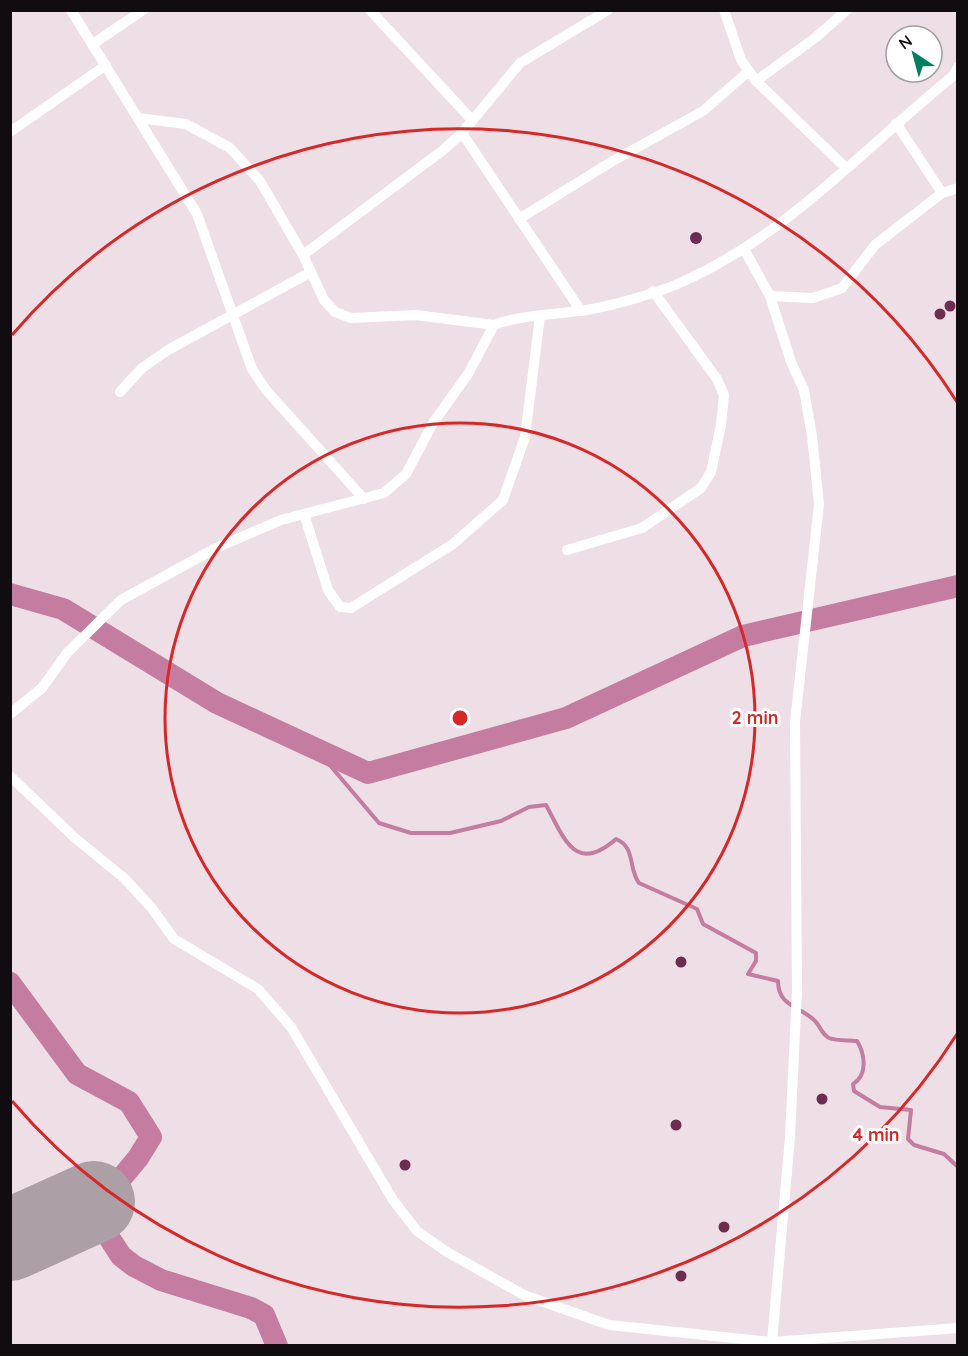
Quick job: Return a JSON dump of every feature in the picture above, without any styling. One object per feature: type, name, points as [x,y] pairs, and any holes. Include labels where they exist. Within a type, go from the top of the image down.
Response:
[{"type":"street","points":[[70,10],[106,64],[197,214],[252,369],[266,390],[364,499]]},
{"type":"street","points":[[93,44],[144,10]]},
{"type":"street","points":[[370,10],[472,120]]},
{"type":"street","points":[[303,255],[442,151],[462,133],[520,63],[608,10]]},
{"type":"street","points":[[724,10],[741,60],[752,76],[845,167]]},
{"type":"street","points":[[519,219],[611,162],[703,111],[752,76],[815,38],[847,10]]},
{"type":"street","points":[[10,132],[106,64]]},
{"type":"street","points":[[138,118],[186,124],[230,148],[260,181],[303,255],[324,300],[335,312],[351,318],[416,315],[494,325],[581,311],[673,285],[744,249],[794,215],[845,167],[956,74]]},
{"type":"street","points":[[896,123],[942,193]]},
{"type":"street","points":[[462,133],[581,311]]},
{"type":"street","points":[[770,296],[813,297],[842,288],[875,245],[942,193],[956,191]]},
{"type":"street","points":[[744,249],[770,296],[788,353],[804,390],[812,436],[819,504],[795,722],[797,991],[790,1137],[772,1342]]},
{"type":"street","points":[[120,392],[142,368],[168,350],[311,272]]},
{"type":"street","points":[[567,550],[642,528],[701,488],[711,472],[721,425],[724,395],[717,379],[653,291]]},
{"type":"street","points":[[304,514],[328,590],[340,607],[351,608],[453,544],[503,500],[511,483],[525,437],[540,316]]},
{"type":"street","points":[[10,714],[42,688],[67,653],[121,600],[216,548],[281,520],[384,492],[406,474],[433,423],[468,374],[494,325]]},
{"type":"street","points":[[10,776],[75,838],[124,878],[151,907],[174,939],[258,989],[265,996],[291,1027],[393,1200],[417,1231],[447,1252],[524,1295],[609,1325],[797,1343],[957,1328]]},
{"type":"shaded area","points":[[99,1185],[95,1203],[81,1228],[11,1260],[11,1194],[47,1212]]},
{"type":"building","points":[[698,232],[702,238],[698,244],[694,244],[690,236]]},
{"type":"building","points":[[950,300],[956,306],[950,312],[944,306]]},
{"type":"building","points":[[940,308],[946,314],[940,320],[934,314]]},
{"type":"building","points":[[681,957],[685,958],[685,966],[681,967],[677,966],[676,962],[677,958]]},
{"type":"building","points":[[822,1094],[826,1095],[826,1103],[822,1104],[818,1103],[817,1099],[818,1095]]},
{"type":"building","points":[[676,1120],[680,1121],[680,1129],[676,1130],[672,1129],[671,1125],[672,1121]]},
{"type":"building","points":[[405,1160],[409,1161],[409,1169],[405,1170],[401,1169],[400,1165],[401,1161]]},
{"type":"building","points":[[724,1222],[728,1223],[728,1231],[724,1232],[720,1231],[719,1227],[720,1223]]},
{"type":"building","points":[[681,1271],[685,1272],[685,1280],[681,1281],[677,1280],[676,1276],[677,1272]]},
{"type":"waterway","points":[[10,594],[63,609],[217,703],[368,773],[566,718],[743,636],[958,586]]},
{"type":"waterway","points":[[317,750],[379,823],[411,833],[450,833],[501,821],[529,807],[546,805],[565,840],[581,853],[590,854],[616,839],[626,847],[639,883],[697,909],[703,924],[756,953],[756,961],[748,974],[778,981],[785,1001],[814,1020],[826,1036],[835,1040],[857,1041],[864,1064],[861,1075],[853,1084],[854,1091],[880,1107],[911,1110],[908,1139],[914,1145],[944,1154],[958,1167]]},
{"type":"waterway","points":[[10,983],[77,1074],[129,1102],[151,1137],[138,1158],[98,1206],[97,1216],[121,1256],[134,1266],[161,1280],[251,1308],[264,1315],[277,1346]]},
{"type":"runway","points":[[10,1240],[94,1202]]}]
